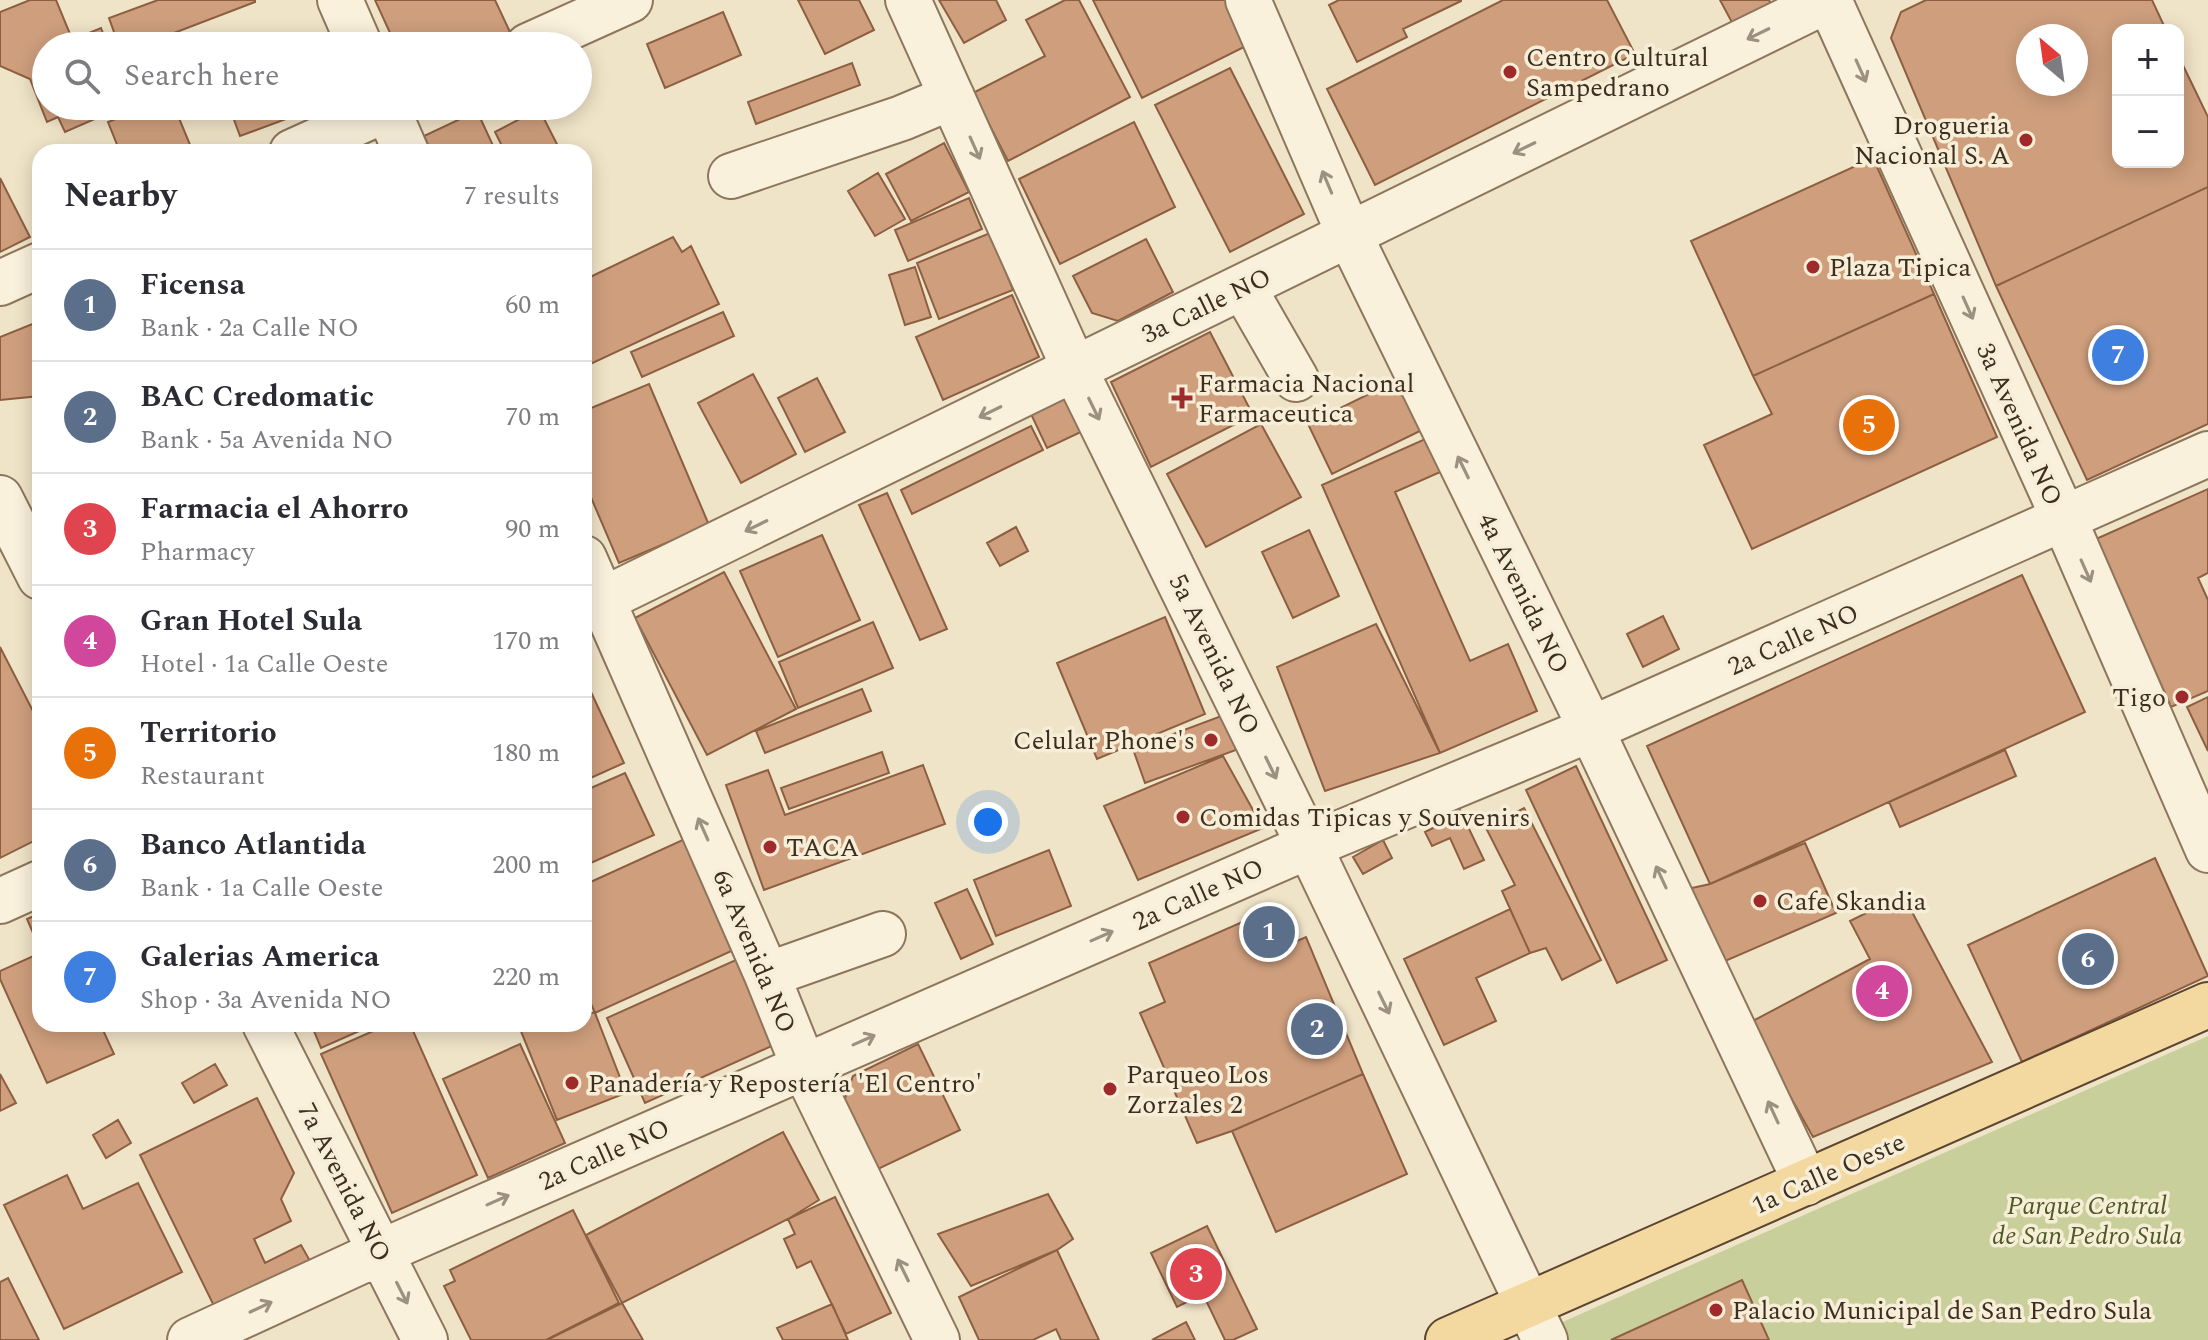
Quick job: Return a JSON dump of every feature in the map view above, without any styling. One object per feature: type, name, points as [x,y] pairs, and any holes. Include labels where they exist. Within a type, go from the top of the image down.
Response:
[{"type":"main road","name":"1a Calle Oeste","points":[[1448,1340],[1537,1322],[1806,1183],[2208,1005]]},
{"type":"street","points":[[340,0],[354,32]]},
{"type":"street","points":[[559,32],[630,0]]},
{"type":"street","name":"5a Avenida NO","points":[[908,0],[1075,370],[1309,846],[1537,1322]]},
{"type":"street","name":"4a Avenida NO","points":[[1248,0],[1349,234],[1591,729],[1806,1183]]},
{"type":"street","name":"3a Calle NO","points":[[593,605],[1828,0]]},
{"type":"street","name":"3a Avenida NO","points":[[1828,0],[2064,519],[2208,850]]},
{"type":"street","points":[[731,176],[902,118],[952,97]]},
{"type":"street","points":[[309,144],[361,120]]},
{"type":"street","points":[[394,120],[403,144]]},
{"type":"street","points":[[0,283],[32,269]]},
{"type":"street","points":[[1243,287],[1296,379]]},
{"type":"street","name":"2a Calle NO","points":[[190,1340],[381,1252],[1309,846],[1591,729],[2208,454]]},
{"type":"street","points":[[0,498],[32,561]]},
{"type":"street","name":"6a Avenida NO","points":[[593,605],[767,975],[804,1067],[937,1340]]},
{"type":"street","points":[[0,901],[32,887]]},
{"type":"street","points":[[767,975],[883,934]]},
{"type":"street","name":"7a Avenida NO","points":[[269,1032],[425,1340]]},
{"type":"green space","name":"Parque Central de San Pedro Sula","points":[[2208,1036],[2208,1340],[1769,1340],[1741,1280],[1611,1340],[1566,1340],[1558,1324]]},
{"type":"building","points":[[30,0],[56,0],[69,32],[32,32],[32,84],[30,79],[0,66],[0,12]]},
{"type":"building","points":[[158,0],[255,0],[177,32],[114,32],[109,18]]},
{"type":"building","points":[[375,0],[495,0],[510,32],[390,32]]},
{"type":"building","points":[[798,0],[859,0],[874,30],[825,54]]},
{"type":"building","points":[[939,0],[996,0],[1006,20],[964,43]]},
{"type":"building","points":[[1065,0],[1079,0],[1130,97],[1008,161],[973,93],[1045,56],[1026,20]]},
{"type":"building","points":[[1093,0],[1233,0],[1254,42],[1142,98]]},
{"type":"building","points":[[1339,0],[1461,1],[1403,29],[1407,37],[1357,62],[1329,5]]},
{"type":"building","name":"Centro Cultural Sampedrano","points":[[1503,0],[1607,0],[1635,54],[1375,185],[1327,89]]},
{"type":"building","points":[[1720,0],[1769,0],[1773,8],[1735,28]]},
{"type":"building","name":"Drogueria Nacional S. A","points":[[1926,0],[2152,0],[2163,24],[2112,24],[2112,168],[2184,168],[2184,67],[2208,117],[2208,187],[1996,286],[1891,38],[1901,12]]},
{"type":"building","points":[[723,12],[741,55],[665,88],[647,44]]},
{"type":"building","points":[[852,63],[860,85],[756,124],[748,102]]},
{"type":"building","points":[[1230,68],[1304,214],[1230,252],[1155,105]]},
{"type":"building","points":[[59,120],[93,120],[65,132]]},
{"type":"building","points":[[180,120],[190,144],[117,144],[108,122]]},
{"type":"building","points":[[234,120],[283,120],[240,136]]},
{"type":"building","points":[[458,120],[481,120],[492,144],[428,144],[424,136]]},
{"type":"building","points":[[518,120],[545,120],[557,144],[501,144],[495,132]]},
{"type":"building","points":[[1134,122],[1175,207],[1060,264],[1019,179]]},
{"type":"building","points":[[944,143],[969,192],[911,221],[886,174]]},
{"type":"building","name":"Plaza Tipica","points":[[1873,158],[1934,294],[1753,376],[1691,241]]},
{"type":"building","points":[[878,173],[905,219],[875,236],[848,191]]},
{"type":"building","points":[[0,178],[30,237],[0,252]]},
{"type":"building","points":[[2208,187],[2208,424],[2087,480],[1996,286]]},
{"type":"building","points":[[969,198],[982,229],[908,261],[895,230]]},
{"type":"building","points":[[990,233],[1013,290],[939,319],[917,263]]},
{"type":"building","points":[[673,237],[682,252],[691,246],[719,304],[592,363],[592,276]]},
{"type":"building","points":[[1146,239],[1173,292],[1118,321],[1092,313],[1073,276]]},
{"type":"building","points":[[915,267],[931,317],[905,325],[889,275]]},
{"type":"building","points":[[1934,294],[1997,437],[1752,549],[1704,445],[1772,414],[1753,376]]},
{"type":"building","points":[[1012,295],[1039,357],[943,400],[916,337]]},
{"type":"building","points":[[723,312],[734,336],[642,377],[631,352]]},
{"type":"building","points":[[32,324],[32,397],[0,400],[0,337]]},
{"type":"building","name":"Farmacia Nacional Farmaceutica","points":[[1210,332],[1253,415],[1151,467],[1111,382]]},
{"type":"building","points":[[753,374],[796,454],[741,483],[698,403]]},
{"type":"building","points":[[817,378],[845,432],[805,452],[778,398]]},
{"type":"building","points":[[1397,380],[1422,430],[1332,474],[1308,424]]},
{"type":"building","points":[[649,384],[709,525],[619,563],[592,500],[592,408]]},
{"type":"building","points":[[1067,397],[1083,431],[1047,448],[1031,414]]},
{"type":"building","points":[[1261,424],[1301,497],[1206,547],[1167,474]]},
{"type":"building","points":[[1031,426],[1043,450],[912,514],[901,490]]},
{"type":"building","points":[[1432,436],[1447,469],[1395,492],[1470,661],[1508,644],[1537,711],[1440,753],[1322,485]]},
{"type":"building","points":[[2208,489],[2208,573],[2198,578],[2208,600],[2208,691],[2171,707],[2096,539]]},
{"type":"building","points":[[887,493],[947,629],[920,640],[859,505]]},
{"type":"building","points":[[1016,527],[1028,551],[1000,566],[987,543]]},
{"type":"building","points":[[1309,530],[1339,596],[1293,618],[1262,552]]},
{"type":"building","points":[[822,535],[860,620],[778,657],[740,571]]},
{"type":"building","points":[[724,572],[796,709],[707,755],[635,618]]},
{"type":"building","points":[[2022,575],[2085,712],[1710,884],[1647,746]]},
{"type":"building","points":[[1663,616],[1679,649],[1643,667],[1627,634]]},
{"type":"building","points":[[1165,617],[1205,714],[1097,759],[1057,663]]},
{"type":"building","points":[[873,622],[893,668],[798,708],[779,662]]},
{"type":"building","points":[[1376,624],[1440,753],[1325,791],[1277,667]]},
{"type":"building","points":[[0,647],[32,709],[32,842],[0,858]]},
{"type":"building","points":[[862,689],[871,711],[765,753],[756,731]]},
{"type":"building","points":[[592,694],[624,763],[592,777]]},
{"type":"building","points":[[2208,697],[2208,751],[2187,707]]},
{"type":"building","points":[[1224,715],[1236,750],[1145,783],[1133,749]]},
{"type":"building","points":[[2005,750],[2016,776],[1900,827],[1889,802]]},
{"type":"building","points":[[882,752],[889,773],[789,809],[781,788]]},
{"type":"building","name":"Comidas Tipicas y Souvenirs","points":[[1223,756],[1263,828],[1138,880],[1104,806]]},
{"type":"building","points":[[923,765],[945,824],[764,890],[726,785],[768,770],[785,815]]},
{"type":"building","points":[[1576,766],[1667,960],[1617,983],[1526,790]]},
{"type":"building","points":[[625,773],[654,835],[592,862],[592,787]]},
{"type":"building","points":[[1458,806],[1484,860],[1464,869],[1450,838],[1432,846],[1425,832],[1437,826],[1433,818]]},
{"type":"building","points":[[1524,808],[1601,960],[1562,980],[1546,948],[1530,953],[1502,891],[1515,885],[1486,828]]},
{"type":"building","points":[[687,838],[738,948],[595,1013],[592,1006],[592,881]]},
{"type":"building","points":[[1383,840],[1392,858],[1363,874],[1353,857]]},
{"type":"building","name":"Cafe Skandia","points":[[1805,843],[1836,913],[1716,965],[1683,890],[1710,884]]},
{"type":"building","points":[[1049,850],[1071,906],[996,936],[974,880]]},
{"type":"building","points":[[2155,858],[2208,976],[2022,1062],[1968,945]]},
{"type":"building","points":[[967,889],[993,944],[961,959],[935,903]]},
{"type":"building","points":[[1903,895],[1992,1062],[1813,1137],[1749,1023],[1870,959],[1850,921]]},
{"type":"building","points":[[1510,909],[1530,953],[1476,978],[1496,1021],[1444,1045],[1404,959]]},
{"type":"building","points":[[1249,919],[1265,955],[1306,937],[1363,1074],[1197,1143],[1140,1013],[1165,1002],[1149,963]]},
{"type":"building","points":[[32,957],[32,1032],[104,1032],[114,1054],[47,1083],[0,979],[0,971]]},
{"type":"building","points":[[738,959],[776,1044],[645,1103],[607,1018]]},
{"type":"building","points":[[592,1013],[595,1013],[626,1093],[557,1120],[521,1032],[592,1032]]},
{"type":"building","points":[[314,1032],[357,1032],[321,1048]]},
{"type":"building","points":[[371,1032],[414,1032],[477,1175],[392,1213],[321,1054]]},
{"type":"building","points":[[520,1044],[565,1143],[488,1178],[443,1079]]},
{"type":"building","points":[[918,1044],[960,1130],[878,1169],[844,1101],[853,1076]]},
{"type":"building","points":[[215,1064],[227,1085],[194,1103],[182,1083]]},
{"type":"building","points":[[0,1074],[16,1103],[0,1111]]},
{"type":"building","points":[[1363,1074],[1407,1174],[1276,1232],[1232,1131]]},
{"type":"building","points":[[257,1098],[294,1173],[281,1199],[291,1221],[254,1239],[265,1263],[301,1245],[310,1261],[215,1308],[140,1155]]},
{"type":"building","points":[[118,1120],[131,1143],[106,1158],[93,1135]]},
{"type":"building","points":[[783,1132],[819,1200],[788,1219],[622,1303],[586,1235]]},
{"type":"building","points":[[67,1175],[83,1209],[138,1183],[182,1272],[64,1329],[4,1205]]},
{"type":"building","points":[[1048,1194],[1073,1239],[1057,1250],[971,1286],[938,1234]]},
{"type":"building","points":[[835,1197],[891,1313],[846,1334],[811,1261],[797,1268],[784,1239],[795,1234],[788,1219]]},
{"type":"building","points":[[573,1210],[619,1303],[546,1340],[471,1340],[444,1286],[455,1281],[450,1270]]},
{"type":"building","points":[[1207,1226],[1257,1329],[1233,1340],[1225,1340],[1203,1294],[1177,1307],[1151,1253]]},
{"type":"building","points":[[1057,1250],[1099,1340],[1061,1340],[1056,1329],[1033,1340],[979,1340],[959,1297]]},
{"type":"building","points":[[8,1278],[39,1340],[0,1340],[0,1282]]},
{"type":"building","name":"Palacio Municipal de San Pedro Sula","points":[[1742,1280],[1769,1340],[1611,1340]]},
{"type":"building","points":[[622,1303],[643,1340],[547,1340]]},
{"type":"building","points":[[832,1304],[848,1340],[783,1340],[777,1328]]},
{"type":"building","points":[[1186,1322],[1195,1340],[1152,1340]]},
{"type":"place","name":"Centro Cultural Sampedrano","points":[[1510,72]]},
{"type":"place","name":"Drogueria Nacional S. A","points":[[2026,140]]},
{"type":"place","name":"Plaza Tipica","points":[[1813,267]]},
{"type":"place","name":"Galerias America","points":[[2118,355]]},
{"type":"place","name":"Farmacia Nacional Farmaceutica","points":[[1182,398]]},
{"type":"place","name":"Territorio","points":[[1869,425]]},
{"type":"place","name":"Tigo","points":[[2182,697]]},
{"type":"place","name":"Celular Phone's","points":[[1211,740]]},
{"type":"place","name":"Comidas Tipicas y Souvenirs","points":[[1183,817]]},
{"type":"place","name":"TACA","points":[[770,847]]},
{"type":"place","name":"Cafe Skandia","points":[[1760,901]]},
{"type":"place","name":"Ficensa","points":[[1269,932]]},
{"type":"place","name":"Banco Atlantida","points":[[2088,959]]},
{"type":"place","name":"Gran Hotel Sula","points":[[1882,991]]},
{"type":"place","name":"BAC Credomatic","points":[[1317,1029]]},
{"type":"place","name":"Panadería y Repostería 'El Centro'","points":[[572,1083]]},
{"type":"place","name":"Parqueo Los Zorzales 2","points":[[1110,1089]]},
{"type":"place","name":"Farmacia el Ahorro","points":[[1196,1274]]},
{"type":"place","name":"Palacio Municipal de San Pedro Sula","points":[[1716,1310]]}]
